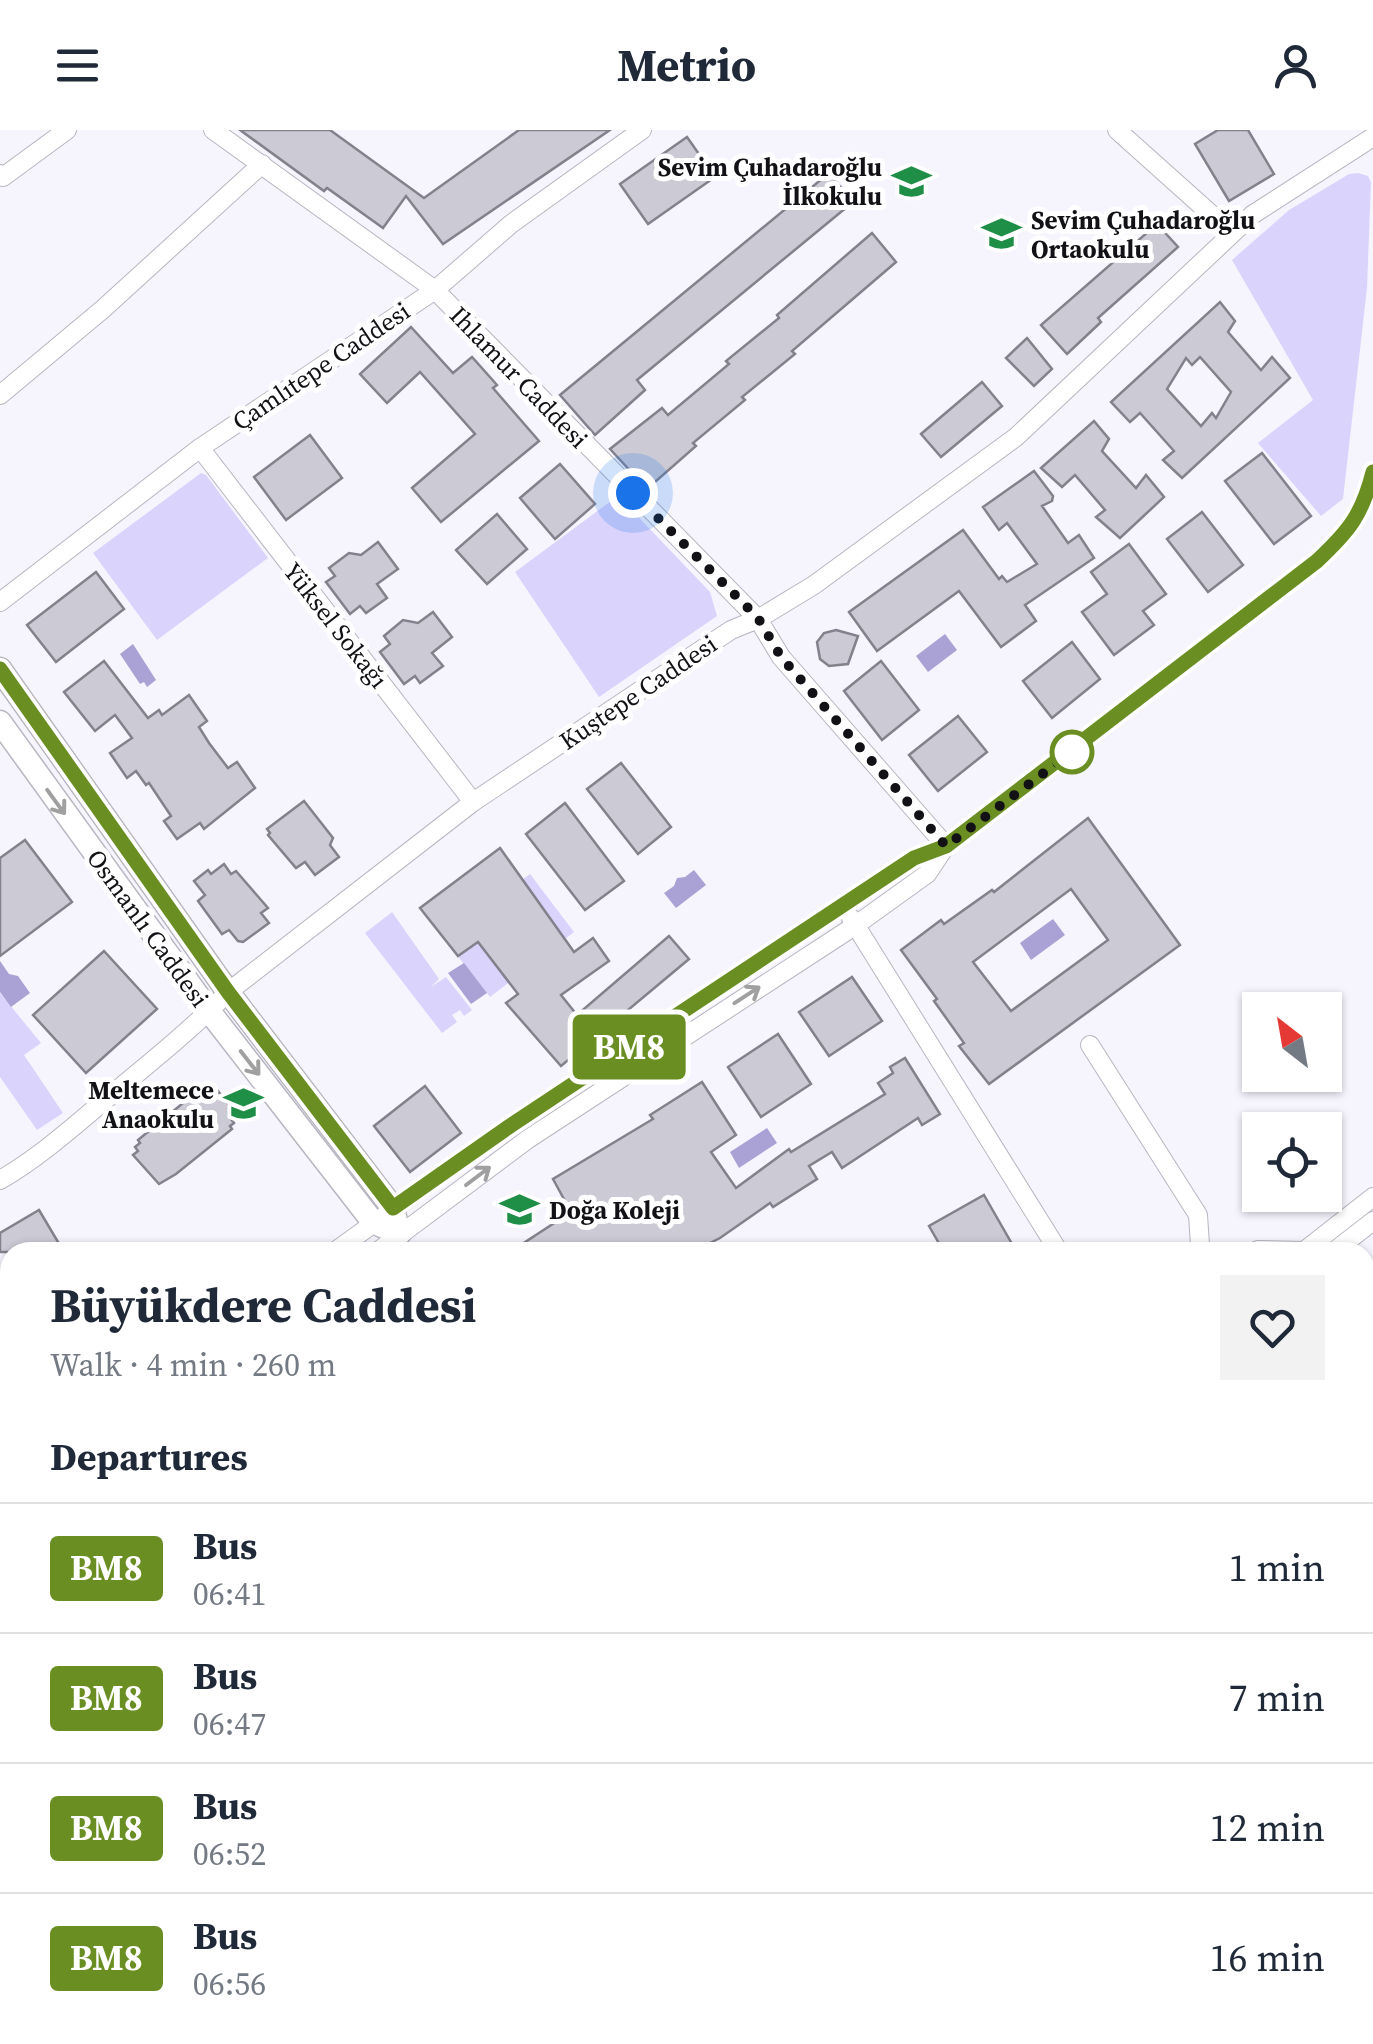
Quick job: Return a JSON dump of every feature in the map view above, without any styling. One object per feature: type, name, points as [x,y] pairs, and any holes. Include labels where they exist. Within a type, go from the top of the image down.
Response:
[{"type":"main road","name":"Osmanlı Caddesi","points":[[0,669],[228,992],[393,1208],[399,1234]]},
{"type":"main road","name":"Osmanlı Caddesi","points":[[0,722],[210,1011],[373,1222],[399,1234]]},
{"type":"street","points":[[0,174],[4,177],[67,130]]},
{"type":"street","name":"Ihlamur Caddesi","points":[[213,130],[435,290],[758,618],[781,657],[946,846]]},
{"type":"street","name":"Çamlıtepe Caddesi","points":[[0,602],[200,448],[435,290],[511,224],[642,130]]},
{"type":"street","points":[[1117,130],[1232,233]]},
{"type":"street","name":"Kuştepe Caddesi","points":[[0,1180],[66,1133],[228,992],[473,802],[731,630],[814,585],[1016,436],[1232,233],[1275,198],[1372,141]]},
{"type":"street","points":[[0,395],[103,309],[262,164]]},
{"type":"street","name":"Yüksel Sokağı","points":[[200,448],[473,802]]},
{"type":"street","points":[[347,1242],[914,858],[946,846],[1317,561],[1350,530],[1364,506],[1373,472]]},
{"type":"street","points":[[389,1242],[528,1139],[856,925],[927,874],[946,846]]},
{"type":"street","points":[[842,906],[1053,1242]]},
{"type":"street","points":[[1090,1046],[1198,1216],[1200,1242]]},
{"type":"street","points":[[1316,1242],[1373,1197]]},
{"type":"street","points":[[1346,1242],[1373,1221]]},
{"type":"shaded area","points":[[1349,174],[1368,176],[1371,182],[1367,288],[1343,499],[1321,516],[1258,443],[1313,400],[1232,260],[1289,210]]},
{"type":"shaded area","points":[[201,473],[268,558],[157,640],[93,553]]},
{"type":"shaded area","points":[[611,501],[625,503],[710,592],[717,616],[599,697],[515,572]]},
{"type":"shaded area","points":[[945,634],[957,650],[928,672],[916,656]]},
{"type":"shaded area","points":[[133,644],[156,680],[147,687],[144,682],[140,684],[120,654]]},
{"type":"shaded area","points":[[694,870],[706,885],[676,908],[664,893],[677,878]]},
{"type":"shaded area","points":[[530,874],[574,932],[490,997],[444,939]],"holes":[[[535,900],[503,975],[479,944]]]},
{"type":"shaded area","points":[[392,912],[439,979],[431,987],[446,977],[472,1010],[464,1016],[460,1010],[452,1015],[457,1022],[442,1033],[365,933]]},
{"type":"shaded area","points":[[1053,919],[1065,935],[1031,960],[1020,943]]},
{"type":"shaded area","points":[[0,961],[30,993],[11,1007],[0,992]]},
{"type":"shaded area","points":[[464,963],[487,993],[471,1004],[448,973]]},
{"type":"shaded area","points":[[0,993],[41,1043],[24,1055],[63,1113],[37,1130],[0,1077]]},
{"type":"shaded area","points":[[767,1128],[777,1143],[739,1168],[730,1152]]},
{"type":"building","points":[[240,130],[330,130],[424,198],[519,130],[610,130],[443,244],[406,196],[383,228]]},
{"type":"building","points":[[1218,130],[1248,130],[1274,174],[1229,201],[1195,144]]},
{"type":"building","points":[[687,137],[715,177],[648,224],[620,184]]},
{"type":"building","points":[[829,173],[853,202],[637,380],[645,390],[595,435],[560,395]]},
{"type":"building","points":[[1157,224],[1178,247],[1098,318],[1101,322],[1067,354],[1041,325]]},
{"type":"building","points":[[872,233],[896,262],[792,351],[795,354],[742,397],[745,400],[693,443],[696,446],[647,489],[610,449],[662,408],[668,415]]},
{"type":"building","points":[[1220,302],[1235,321],[1228,332],[1261,370],[1272,357],[1290,378],[1182,478],[1163,460],[1174,451],[1140,413],[1130,422],[1111,402]],"holes":[[[1200,357],[1231,392],[1216,418],[1212,413],[1201,426],[1167,389],[1186,358],[1192,365]]]},
{"type":"building","points":[[411,327],[453,373],[472,357],[539,441],[441,522],[412,488],[475,434],[420,372],[387,403],[360,374]]},
{"type":"building","points":[[1027,338],[1052,369],[1034,386],[1006,358]]},
{"type":"building","points":[[982,382],[1002,406],[941,457],[921,434]]},
{"type":"building","points":[[1094,421],[1109,439],[1102,451],[1136,488],[1146,475],[1164,497],[1120,538],[1096,517],[1105,510],[1075,475],[1062,487],[1041,468]]},
{"type":"building","points":[[310,435],[342,478],[286,520],[254,477]]},
{"type":"building","points":[[1262,453],[1311,516],[1274,544],[1225,481]]},
{"type":"building","points":[[560,464],[595,504],[555,539],[520,498]]},
{"type":"building","points":[[1034,471],[1053,496],[1052,501],[1042,506],[1068,543],[1079,535],[1094,558],[1025,605],[1036,621],[1001,647],[959,591],[877,651],[849,612],[963,530],[999,579],[1002,576],[1007,582],[1037,564],[1007,523],[999,530],[983,507]]},
{"type":"building","points":[[1202,512],[1243,565],[1208,592],[1167,539]]},
{"type":"building","points":[[497,514],[527,549],[487,584],[456,550]]},
{"type":"building","points":[[378,542],[398,569],[377,584],[387,598],[366,613],[360,606],[350,614],[326,582],[335,576],[329,568],[349,553],[361,555]]},
{"type":"building","points":[[1129,544],[1166,594],[1143,611],[1154,625],[1114,655],[1082,612],[1107,594],[1091,572]]},
{"type":"building","points":[[96,572],[124,609],[56,662],[27,625]]},
{"type":"building","points":[[433,612],[452,637],[432,653],[443,666],[420,683],[415,676],[404,684],[380,652],[390,644],[384,636],[403,620],[418,623]]},
{"type":"building","points":[[836,630],[858,636],[848,664],[829,666],[820,659],[817,642],[824,633]]},
{"type":"building","points":[[1072,642],[1100,679],[1052,718],[1023,681]]},
{"type":"building","points":[[104,661],[148,718],[159,710],[162,715],[189,695],[207,721],[199,727],[209,743],[228,768],[237,762],[255,788],[204,829],[200,823],[177,839],[164,821],[171,816],[149,783],[146,785],[136,771],[127,778],[110,753],[132,738],[115,715],[95,731],[64,692]]},
{"type":"building","points":[[881,661],[919,710],[882,740],[844,691]]},
{"type":"building","points":[[958,716],[987,752],[938,791],[909,755]]},
{"type":"building","points":[[621,763],[671,827],[638,854],[587,789]]},
{"type":"building","points":[[304,801],[333,838],[330,845],[339,857],[315,875],[305,862],[296,868],[267,829]]},
{"type":"building","points":[[565,803],[624,881],[585,910],[526,834]]},
{"type":"building","points":[[1088,818],[1180,945],[989,1084],[959,1046],[964,1043],[901,950],[941,920],[944,924],[994,892]],"holes":[[[1071,889],[1108,940],[1011,1011],[973,962]]]},
{"type":"building","points":[[25,840],[72,902],[0,956],[0,858]]},
{"type":"building","points":[[500,848],[574,952],[593,938],[609,961],[561,995],[577,1015],[669,936],[689,959],[561,1066],[506,1003],[518,994],[478,942],[458,956],[420,908]]},
{"type":"building","points":[[224,864],[231,874],[236,871],[268,908],[261,913],[269,923],[243,942],[229,930],[222,934],[198,901],[205,895],[194,881]]},
{"type":"building","points":[[104,951],[157,1009],[86,1073],[33,1015]]},
{"type":"building","points":[[852,977],[882,1021],[829,1056],[799,1012]]},
{"type":"building","points":[[778,1034],[811,1084],[761,1117],[728,1067]]},
{"type":"building","points":[[905,1058],[940,1114],[922,1125],[918,1118],[842,1168],[832,1152],[809,1166],[817,1179],[773,1207],[770,1203],[712,1242],[525,1242],[571,1212],[553,1179],[653,1119],[650,1115],[702,1082],[736,1135],[711,1152],[736,1188],[789,1149],[791,1152],[885,1094],[878,1083],[893,1073],[890,1067]]},
{"type":"building","points":[[214,1086],[237,1115],[231,1119],[232,1129],[159,1184],[133,1155],[138,1151],[138,1140],[200,1089]]},
{"type":"building","points":[[425,1086],[461,1133],[410,1172],[374,1126]]},
{"type":"building","points":[[984,1195],[1011,1242],[938,1242],[929,1226]]},
{"type":"building","points":[[39,1210],[58,1242],[0,1242],[0,1233]]},
{"type":"bus line","name":"BM8","points":[[0,669],[228,992],[393,1208],[914,858],[946,846],[1060,761],[1317,561],[1350,530],[1364,506],[1373,472]]},
{"type":"place","name":"Sevim Çuhadaroğlu İlkokulu","points":[[912,181]]},
{"type":"place","name":"Sevim Çuhadaroğlu Ortaokulu","points":[[1001,234]]},
{"type":"place","name":"Meltemece Anaokulu","points":[[244,1104]]},
{"type":"place","name":"Doğa Koleji","points":[[519,1210]]},
{"type":"route","points":[[633,493],[758,618],[781,657],[946,846],[1072,752]]}]
